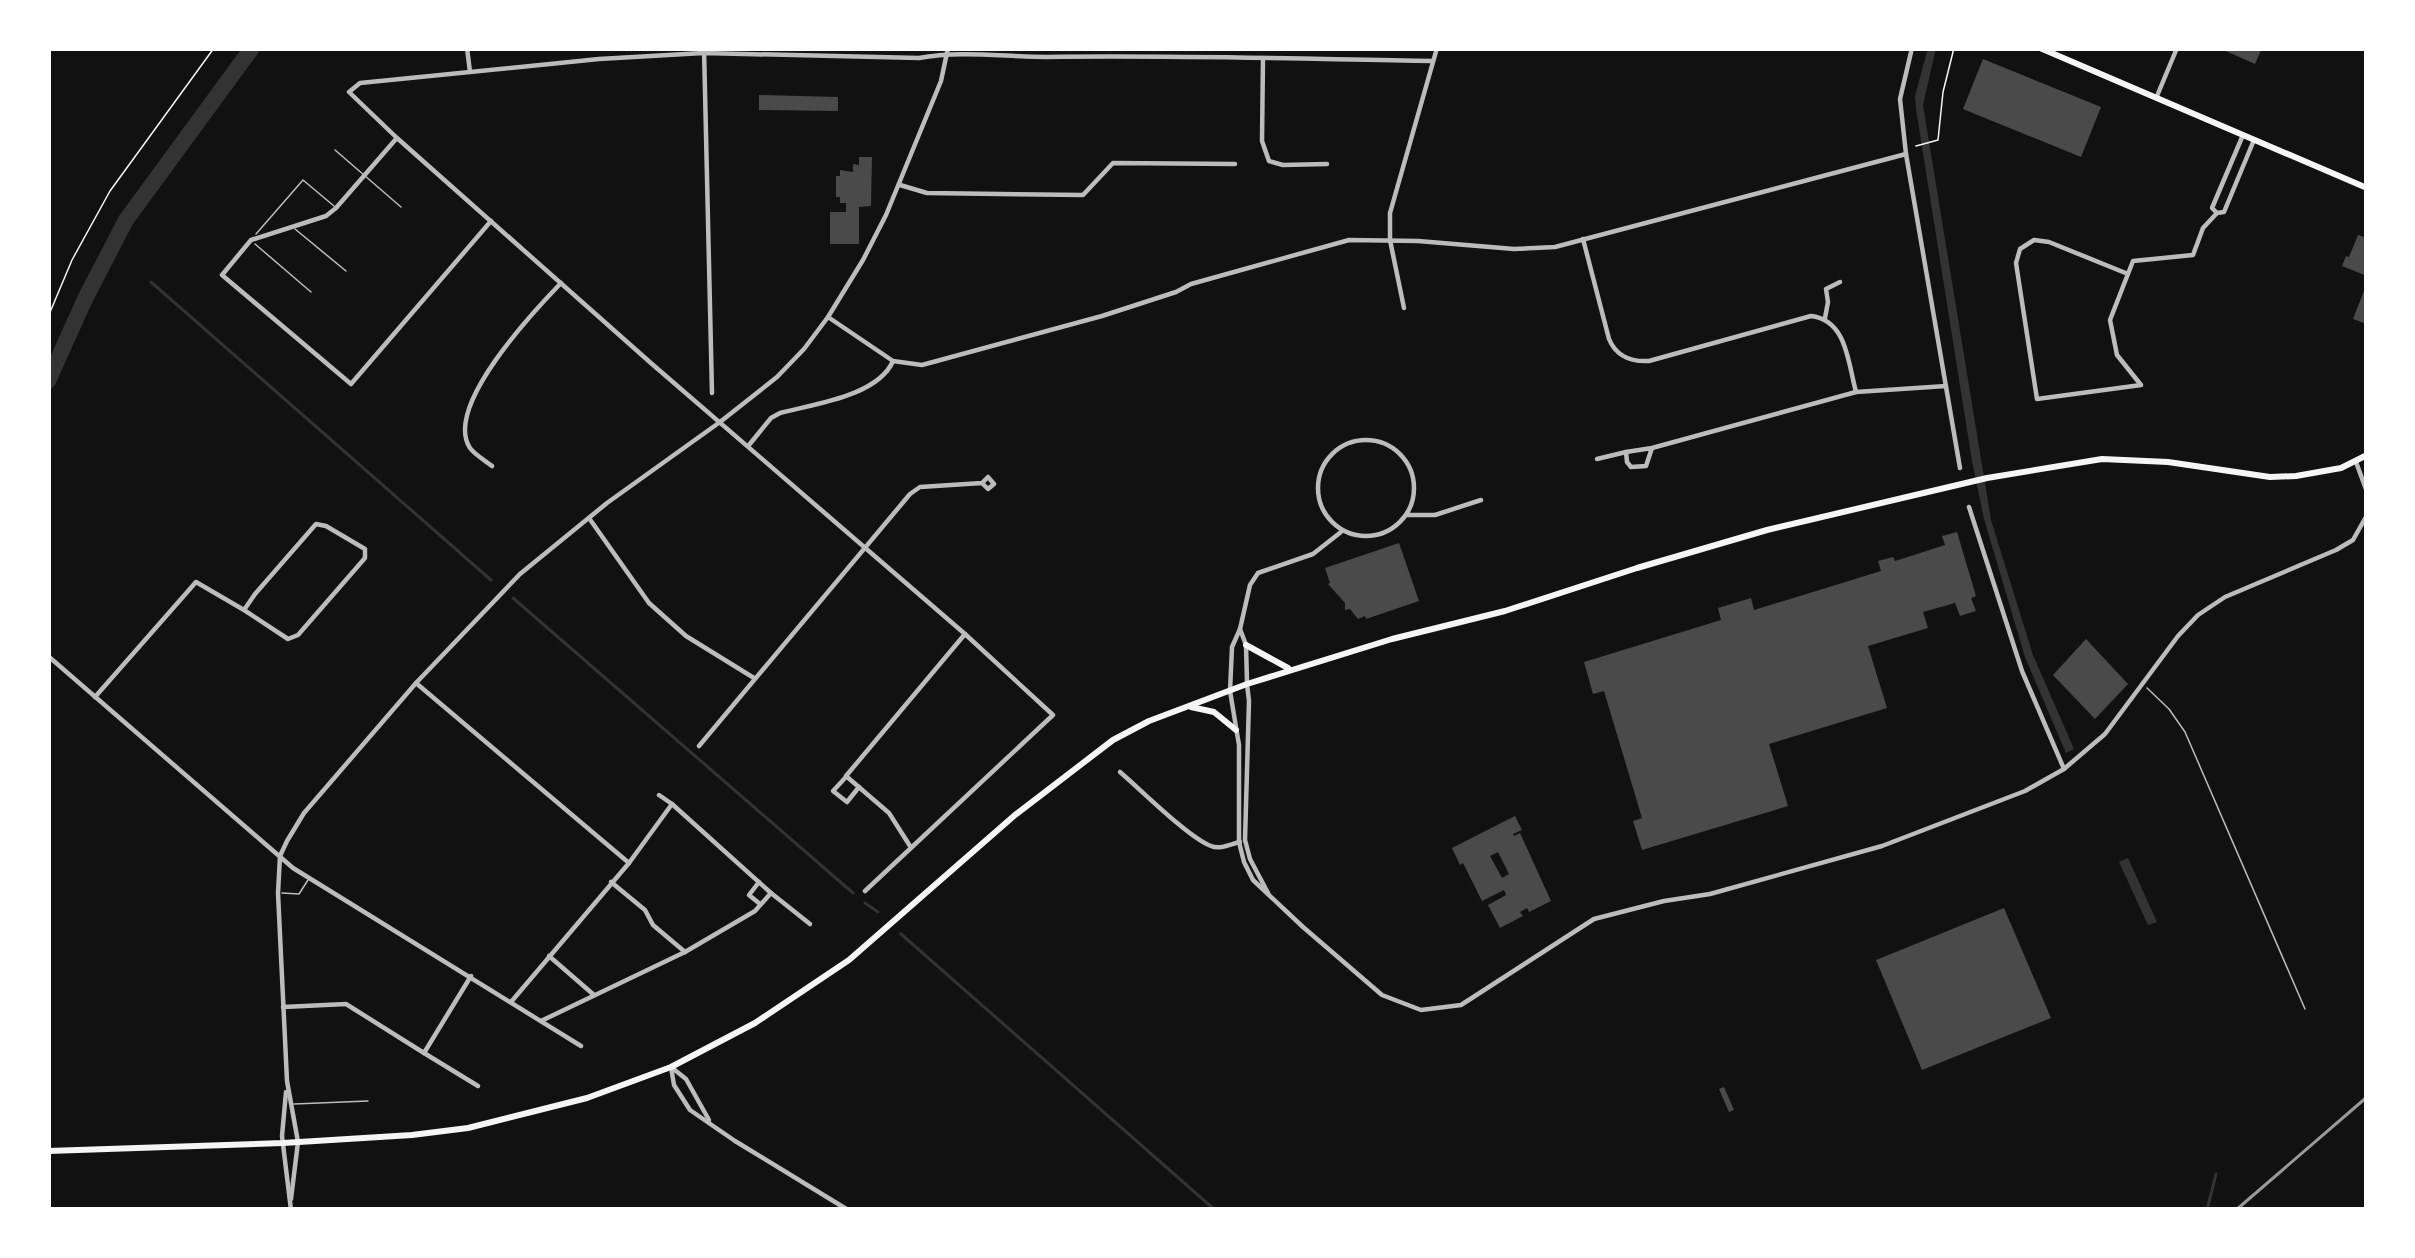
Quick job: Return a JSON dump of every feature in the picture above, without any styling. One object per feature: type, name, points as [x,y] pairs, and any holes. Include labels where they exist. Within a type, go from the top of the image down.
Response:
[{"type":"main road","points":[[2039,48],[2367,188]]},
{"type":"main road","points":[[48,1150],[412,1136],[468,1128],[587,1098],[671,1067],[755,1023],[849,960],[1015,815],[1113,740],[1247,684],[1767,530],[1970,481],[2102,459],[2168,462],[2270,477],[2320,473],[2367,455]]},
{"type":"main road","points":[[1246,645],[1292,669]]},
{"type":"main road","points":[[1187,706],[1214,712],[1236,730]]},
{"type":"street","points":[[467,48],[470,74]]},
{"type":"street","points":[[1404,308],[1390,240],[1390,213],[1437,48]]},
{"type":"street","points":[[1912,48],[1900,99],[1906,154],[1960,468]]},
{"type":"street","points":[[2157,96],[2177,48]]},
{"type":"street","points":[[703,50],[712,393]]},
{"type":"street","points":[[865,891],[1053,715],[349,92],[360,83],[703,50],[919,58],[947,50],[1016,57],[1115,52],[1433,61]]},
{"type":"street","points":[[291,1210],[298,1142],[287,1081],[278,893],[280,856],[304,813],[416,683],[520,574],[720,422],[804,349],[863,260],[899,185],[941,81],[947,50]]},
{"type":"street","points":[[1263,58],[1262,141],[1269,160],[1283,166],[1328,164]]},
{"type":"street","points":[[2218,211],[2243,135]]},
{"type":"street","points":[[397,138],[326,216],[251,240],[222,275],[351,384],[491,221]]},
{"type":"street","points":[[2128,274],[2049,242],[2034,241],[2020,250],[2016,263],[2036,399],[2141,385],[2117,355],[2110,320],[2128,274],[2133,261],[2193,255],[2203,228],[2218,211],[2254,140]]},
{"type":"street","points":[[828,317],[893,361],[922,365],[1349,240],[1534,249],[1906,154]]},
{"type":"street","points":[[899,185],[927,193],[1083,195],[1113,163],[1235,164]]},
{"type":"street","points":[[1583,239],[1613,347],[1631,359],[1649,361],[1811,316],[1825,318],[1840,334],[1856,392]]},
{"type":"street","points":[[1825,318],[1826,290],[1840,282]]},
{"type":"street","points":[[492,466],[470,448],[465,428],[471,400],[526,321],[561,283]]},
{"type":"street","points":[[710,312],[721,314]]},
{"type":"street","points":[[747,446],[771,418],[865,389],[890,370],[893,361]]},
{"type":"street","points":[[1598,459],[1856,392],[1946,386]]},
{"type":"street","points":[[1368,439],[1399,452],[1415,482],[1408,515],[1378,536],[1342,531],[1321,507],[1319,475],[1326,460],[1338,448],[1368,439]]},
{"type":"street","points":[[1626,452],[1631,467],[1638,468],[1646,466],[1652,448]]},
{"type":"street","points":[[2356,462],[2367,492]]},
{"type":"street","points":[[699,746],[910,494],[920,488],[982,483]]},
{"type":"street","points":[[1408,515],[1436,515],[1481,500]]},
{"type":"street","points":[[1969,507],[2022,671],[2064,769]]},
{"type":"street","points":[[1342,531],[1313,554],[1258,573],[1246,596],[1232,647],[1230,691],[1239,745],[1242,841],[1271,898],[1382,995],[1410,1007],[1442,1009],[1461,1004],[1594,919],[1710,894],[1882,846],[2025,791],[2064,769],[2105,734],[2198,614],[2224,597],[2336,550],[2353,540],[2367,515]]},
{"type":"street","points":[[589,518],[649,603],[686,636],[754,678]]},
{"type":"street","points":[[95,697],[196,582],[288,639],[298,635],[365,558],[364,549],[316,524],[244,610]]},
{"type":"street","points":[[1240,628],[1246,645],[1247,684],[1242,841]]},
{"type":"street","points":[[859,788],[847,802],[833,791],[965,634]]},
{"type":"street","points":[[48,656],[280,856],[581,1046]]},
{"type":"street","points":[[416,683],[628,863]]},
{"type":"street","points":[[1120,772],[1211,846],[1242,841]]},
{"type":"street","points":[[847,776],[889,814],[910,846]]},
{"type":"street","points":[[658,795],[810,924]]},
{"type":"street","points":[[511,1002],[672,804]]},
{"type":"street","points":[[611,882],[685,952]]},
{"type":"street","points":[[759,882],[749,895],[760,905]]},
{"type":"street","points":[[541,1021],[685,952],[755,911],[771,892]]},
{"type":"street","points":[[548,956],[594,995]]},
{"type":"street","points":[[424,1053],[471,976]]},
{"type":"street","points":[[282,1007],[346,1004],[478,1086]]},
{"type":"street","points":[[671,1067],[674,1085],[691,1110],[848,1210]]},
{"type":"street","points":[[671,1067],[686,1079],[713,1126]]},
{"type":"street","points":[[287,1081],[283,1143],[291,1199]]},
{"type":"lane","points":[[335,149],[401,207]]},
{"type":"lane","points":[[311,292],[251,240],[303,180],[336,208]]},
{"type":"lane","points":[[292,226],[346,272]]},
{"type":"lane","points":[[2144,685],[2185,732],[2305,1010]]},
{"type":"lane","points":[[278,893],[298,894],[309,877]]},
{"type":"lane","points":[[291,1104],[368,1101]]},
{"type":"path","points":[[48,317],[72,260],[110,191],[214,48]]},
{"type":"path","points":[[1920,145],[1938,140],[1954,48]]},
{"type":"shaded area","points":[[1928,48],[1936,48],[1923,105],[1991,520],[2033,655],[2074,749],[2066,753],[2025,657],[1972,461],[1916,109]]},
{"type":"shaded area","points":[[2128,858],[2157,922],[2148,925],[2119,862]]},
{"type":"building","points":[[2219,48],[2262,48],[2255,64]]},
{"type":"building","points":[[1983,59],[2101,107],[2081,157],[1963,109]]},
{"type":"building","points":[[759,95],[838,97],[838,111],[759,110]]},
{"type":"building","points":[[859,157],[872,157],[871,206],[859,207],[859,244],[830,244],[830,212],[846,212],[846,203],[836,197],[836,176],[840,170],[853,172]]},
{"type":"building","points":[[2367,229],[2367,276],[2342,266],[2358,235],[2364,237]]},
{"type":"building","points":[[2367,283],[2367,324],[2353,319]]},
{"type":"building","points":[[1957,532],[1976,611],[1960,616],[1955,603],[1923,612],[1928,628],[1868,646],[1887,708],[1769,744],[1788,806],[1642,850],[1633,821],[1642,818],[1604,691],[1593,694],[1584,662],[1721,620],[1718,608],[1751,598],[1754,610],[1881,571],[1878,561],[1893,557],[1895,561],[1945,545],[1942,536]]},
{"type":"building","points":[[1399,543],[1419,601],[1358,619],[1350,609],[1345,610],[1345,603],[1328,584],[1325,568]]},
{"type":"building","points":[[2086,639],[2128,684],[2095,719],[2053,675]]},
{"type":"building","points":[[1515,816],[1522,830],[1513,834],[1520,833],[1551,901],[1529,912],[1527,908],[1520,912],[1523,916],[1500,928],[1488,905],[1506,895],[1504,890],[1482,901],[1452,848]],"holes":[[[1498,852],[1509,874],[1502,878],[1490,856]]]},
{"type":"building","points":[[2004,908],[2051,1018],[1922,1070],[1876,960]]},
{"type":"building","points":[[1724,1087],[1734,1110],[1729,1112],[1719,1089]]},
{"type":"waterway","points":[[48,381],[126,220],[252,48]]},
{"type":"waterway","points":[[151,282],[491,580]]},
{"type":"waterway","points":[[513,598],[853,893]]},
{"type":"waterway","points":[[865,903],[878,912]]},
{"type":"waterway","points":[[901,934],[1215,1210]]},
{"type":"waterway","points":[[2207,1210],[2216,1174]]},
{"type":"railway","points":[[2236,1210],[2367,1097]]}]
